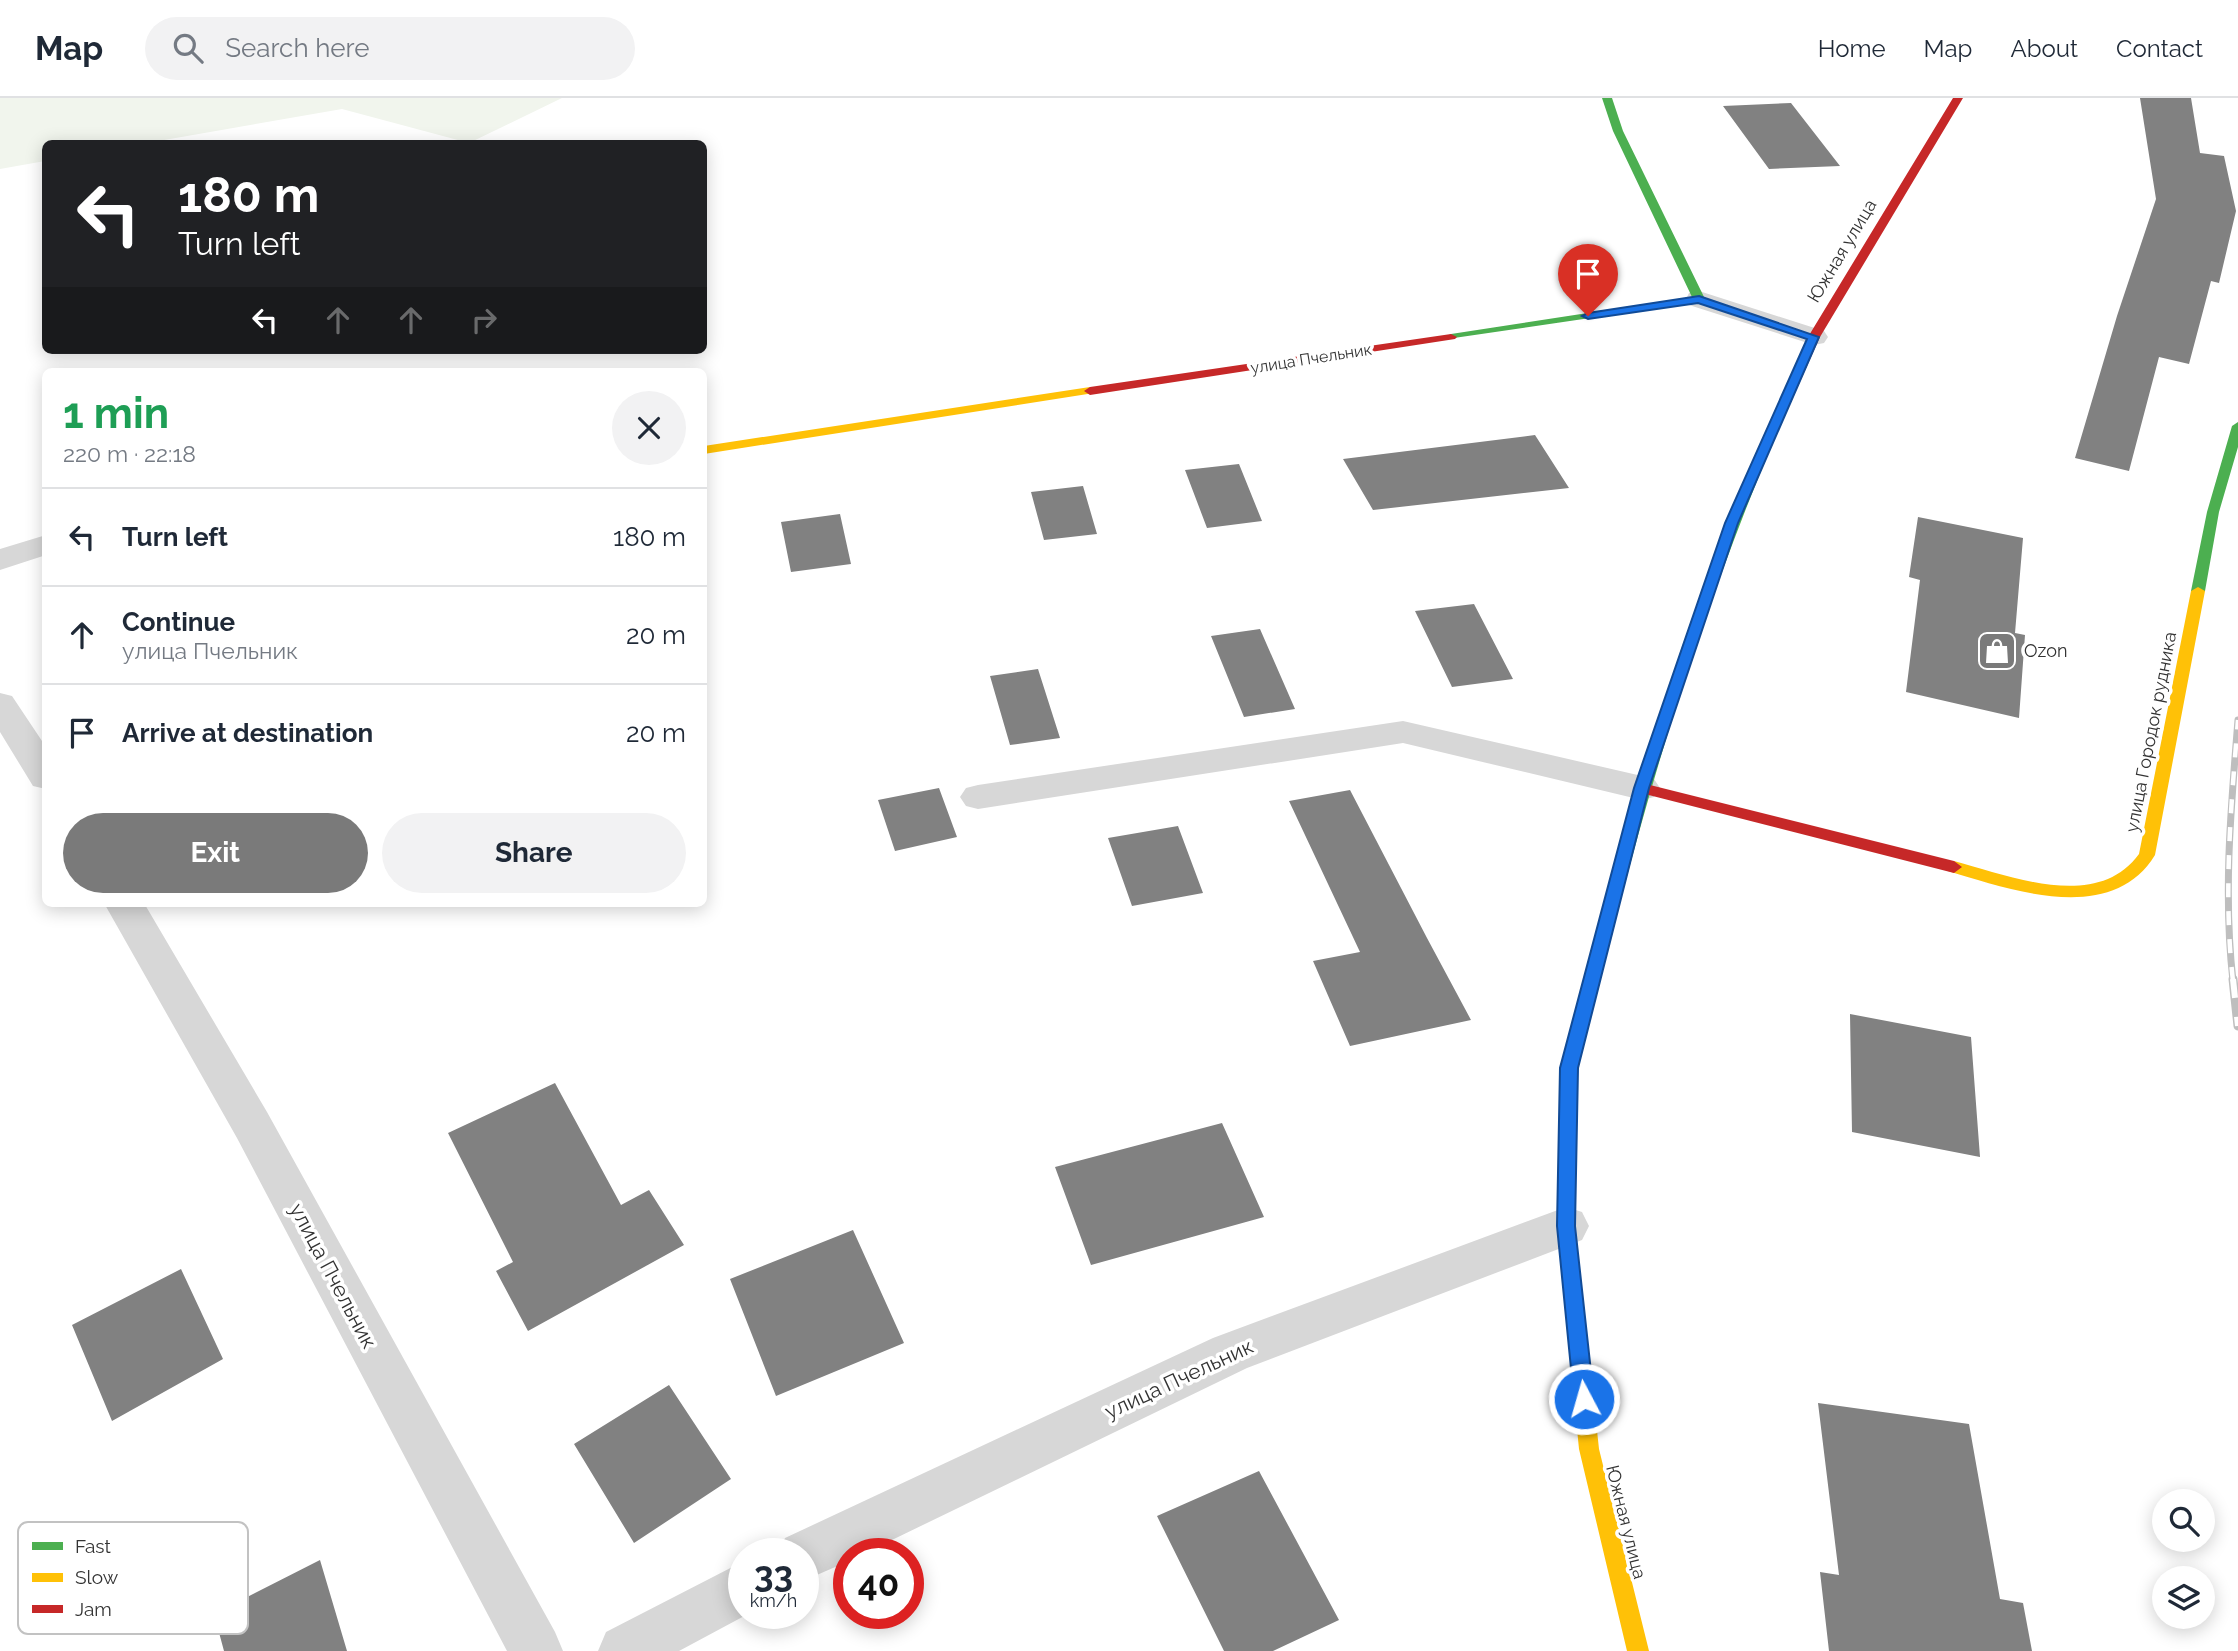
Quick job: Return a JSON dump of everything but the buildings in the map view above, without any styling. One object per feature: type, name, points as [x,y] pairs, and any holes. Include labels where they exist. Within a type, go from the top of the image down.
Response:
[{"type":"street","points":[[1607,98],[1618,131],[1699,299],[1814,337]]},
{"type":"street","name":"Южная улица","points":[[1638,1651],[1589,1449],[1566,1226],[1569,1068],[1642,788],[1731,523],[1814,337],[1958,98]]},
{"type":"street","name":"улица Пчельник","points":[[707,450],[1699,299]]},
{"type":"street","name":"улица Городок рудника","points":[[1642,788],[2056,893],[2097,889],[2132,875],[2147,855],[2213,512],[2238,426]]},
{"type":"street","points":[[0,560],[42,545]]},
{"type":"street","points":[[0,704],[42,771]]},
{"type":"street","name":"улица Пчельник","points":[[126,907],[252,1125],[536,1651]]},
{"type":"street","name":"улица Пчельник","points":[[819,1548],[1230,1353],[1566,1226]]},
{"type":"street","points":[[625,1651],[728,1596]]},
{"type":"lane","points":[[978,797],[1403,732],[1642,788]]},
{"type":"shaded area","points":[[0,98],[562,98],[475,140],[458,140],[342,109],[164,140],[42,140],[42,162],[0,169]]},
{"type":"railway","points":[[2233,981],[2228,883],[2238,720]]},
{"type":"railway","points":[[2233,979],[2238,1026]]},
{"type":"traffic: fast","points":[[1451,337],[1699,299],[1618,131],[1607,98]]},
{"type":"traffic: fast","points":[[2198,591],[2213,512],[2238,426]]},
{"type":"traffic: fast","points":[[1612,903],[1644,785],[1700,610],[1768,440]]},
{"type":"traffic: slow","points":[[707,450],[1090,391]]},
{"type":"traffic: slow","points":[[1954,867],[2020,885],[2065,891],[2108,886],[2129,876],[2136,869],[2147,855],[2198,591]]},
{"type":"traffic: slow","points":[[1567,1156],[1566,1226],[1589,1449],[1638,1651]]},
{"type":"traffic: jam","points":[[1768,440],[1814,337],[1958,98]]},
{"type":"traffic: jam","points":[[1090,391],[1451,337]]},
{"type":"traffic: jam","points":[[1642,788],[1954,867]]},
{"type":"traffic: jam","points":[[1567,1156],[1569,1068],[1612,903]]},
{"type":"place","name":"Ozon","points":[[1997,651]]},
{"type":"route","points":[[1584,1399],[1566,1226],[1569,1068],[1642,788],[1731,523],[1814,337],[1699,299],[1588,316]]}]
